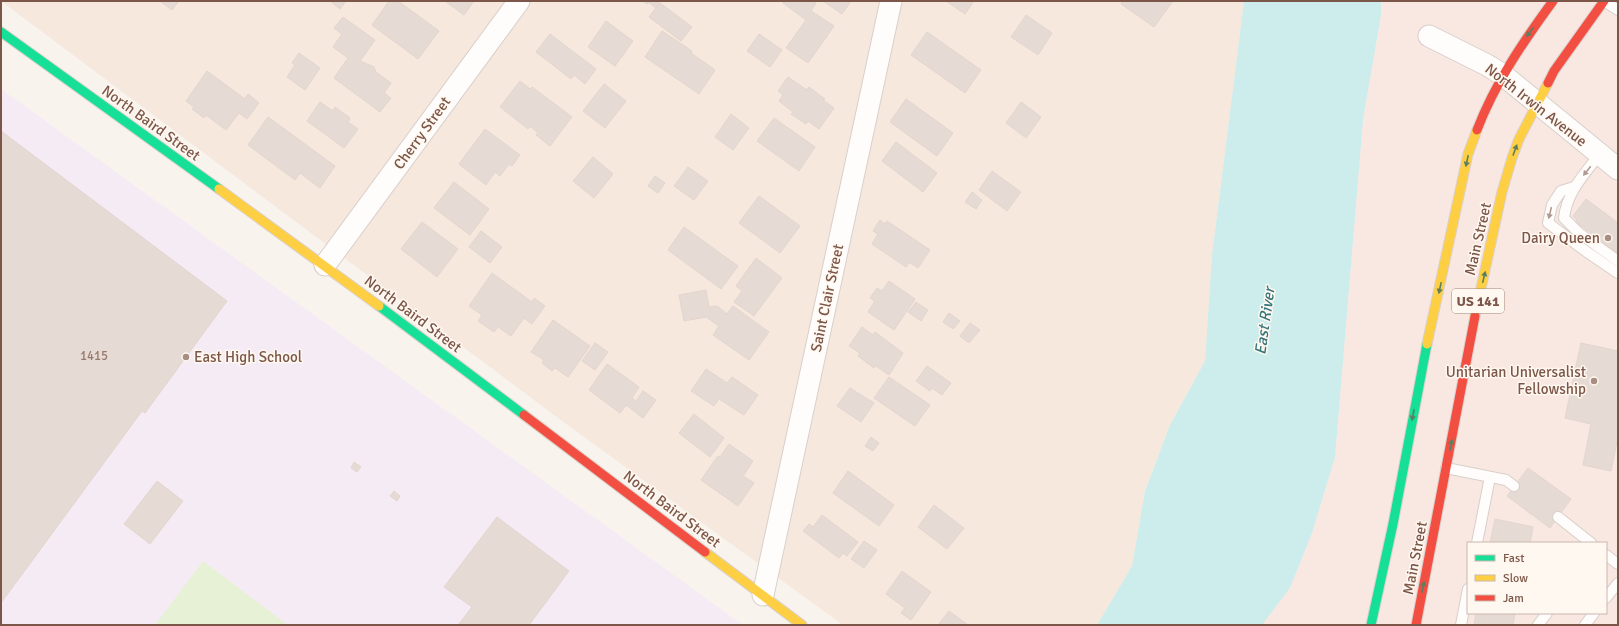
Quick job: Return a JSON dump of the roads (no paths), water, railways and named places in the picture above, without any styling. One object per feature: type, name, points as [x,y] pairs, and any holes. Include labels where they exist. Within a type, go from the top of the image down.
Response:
[{"type":"main road","name":"Main Street","points":[[1371,625],[1468,154],[1484,110],[1503,75],[1520,46],[1553,1]]},
{"type":"main road","name":"Main Street","points":[[1416,625],[1479,298],[1502,192],[1519,139],[1554,71],[1604,1]]},
{"type":"main road","name":"North Baird Street","points":[[1,32],[325,265],[802,625]]},
{"type":"street","name":"Cherry Street","points":[[325,265],[519,1]]},
{"type":"street","name":"Saint Clair Street","points":[[763,595],[891,1]]},
{"type":"street","name":"North Irwin Avenue","points":[[1429,36],[1487,65],[1503,75],[1618,169]]},
{"type":"lane","points":[[1604,1],[1618,10]]},
{"type":"lane","points":[[1599,155],[1574,187],[1566,205],[1564,218],[1579,233],[1618,261]]},
{"type":"lane","points":[[1574,187],[1560,191],[1552,205],[1548,223],[1586,252],[1618,273]]},
{"type":"lane","points":[[1446,468],[1506,480],[1514,486]]},
{"type":"lane","points":[[1477,542],[1490,477]]},
{"type":"lane","points":[[1558,517],[1590,542]]},
{"type":"lane","points":[[1607,556],[1618,564]]},
{"type":"lane","points":[[1607,597],[1618,583]]},
{"type":"lane","points":[[1461,625],[1467,594]]},
{"type":"lane","points":[[1538,625],[1546,614]]},
{"type":"lane","points":[[1585,625],[1593,614]]},
{"type":"water","name":"East River","points":[[1244,1],[1381,1],[1381,15],[1363,120],[1335,457],[1312,533],[1290,588],[1262,625],[1097,625],[1132,566],[1145,491],[1170,425],[1205,361],[1212,255]]},
{"type":"place","name":"Dairy Queen","points":[[1608,238]]},
{"type":"place","name":"East High School","points":[[186,357]]},
{"type":"place","name":"Unitarian Universalist Fellowship","points":[[1594,381]]}]
